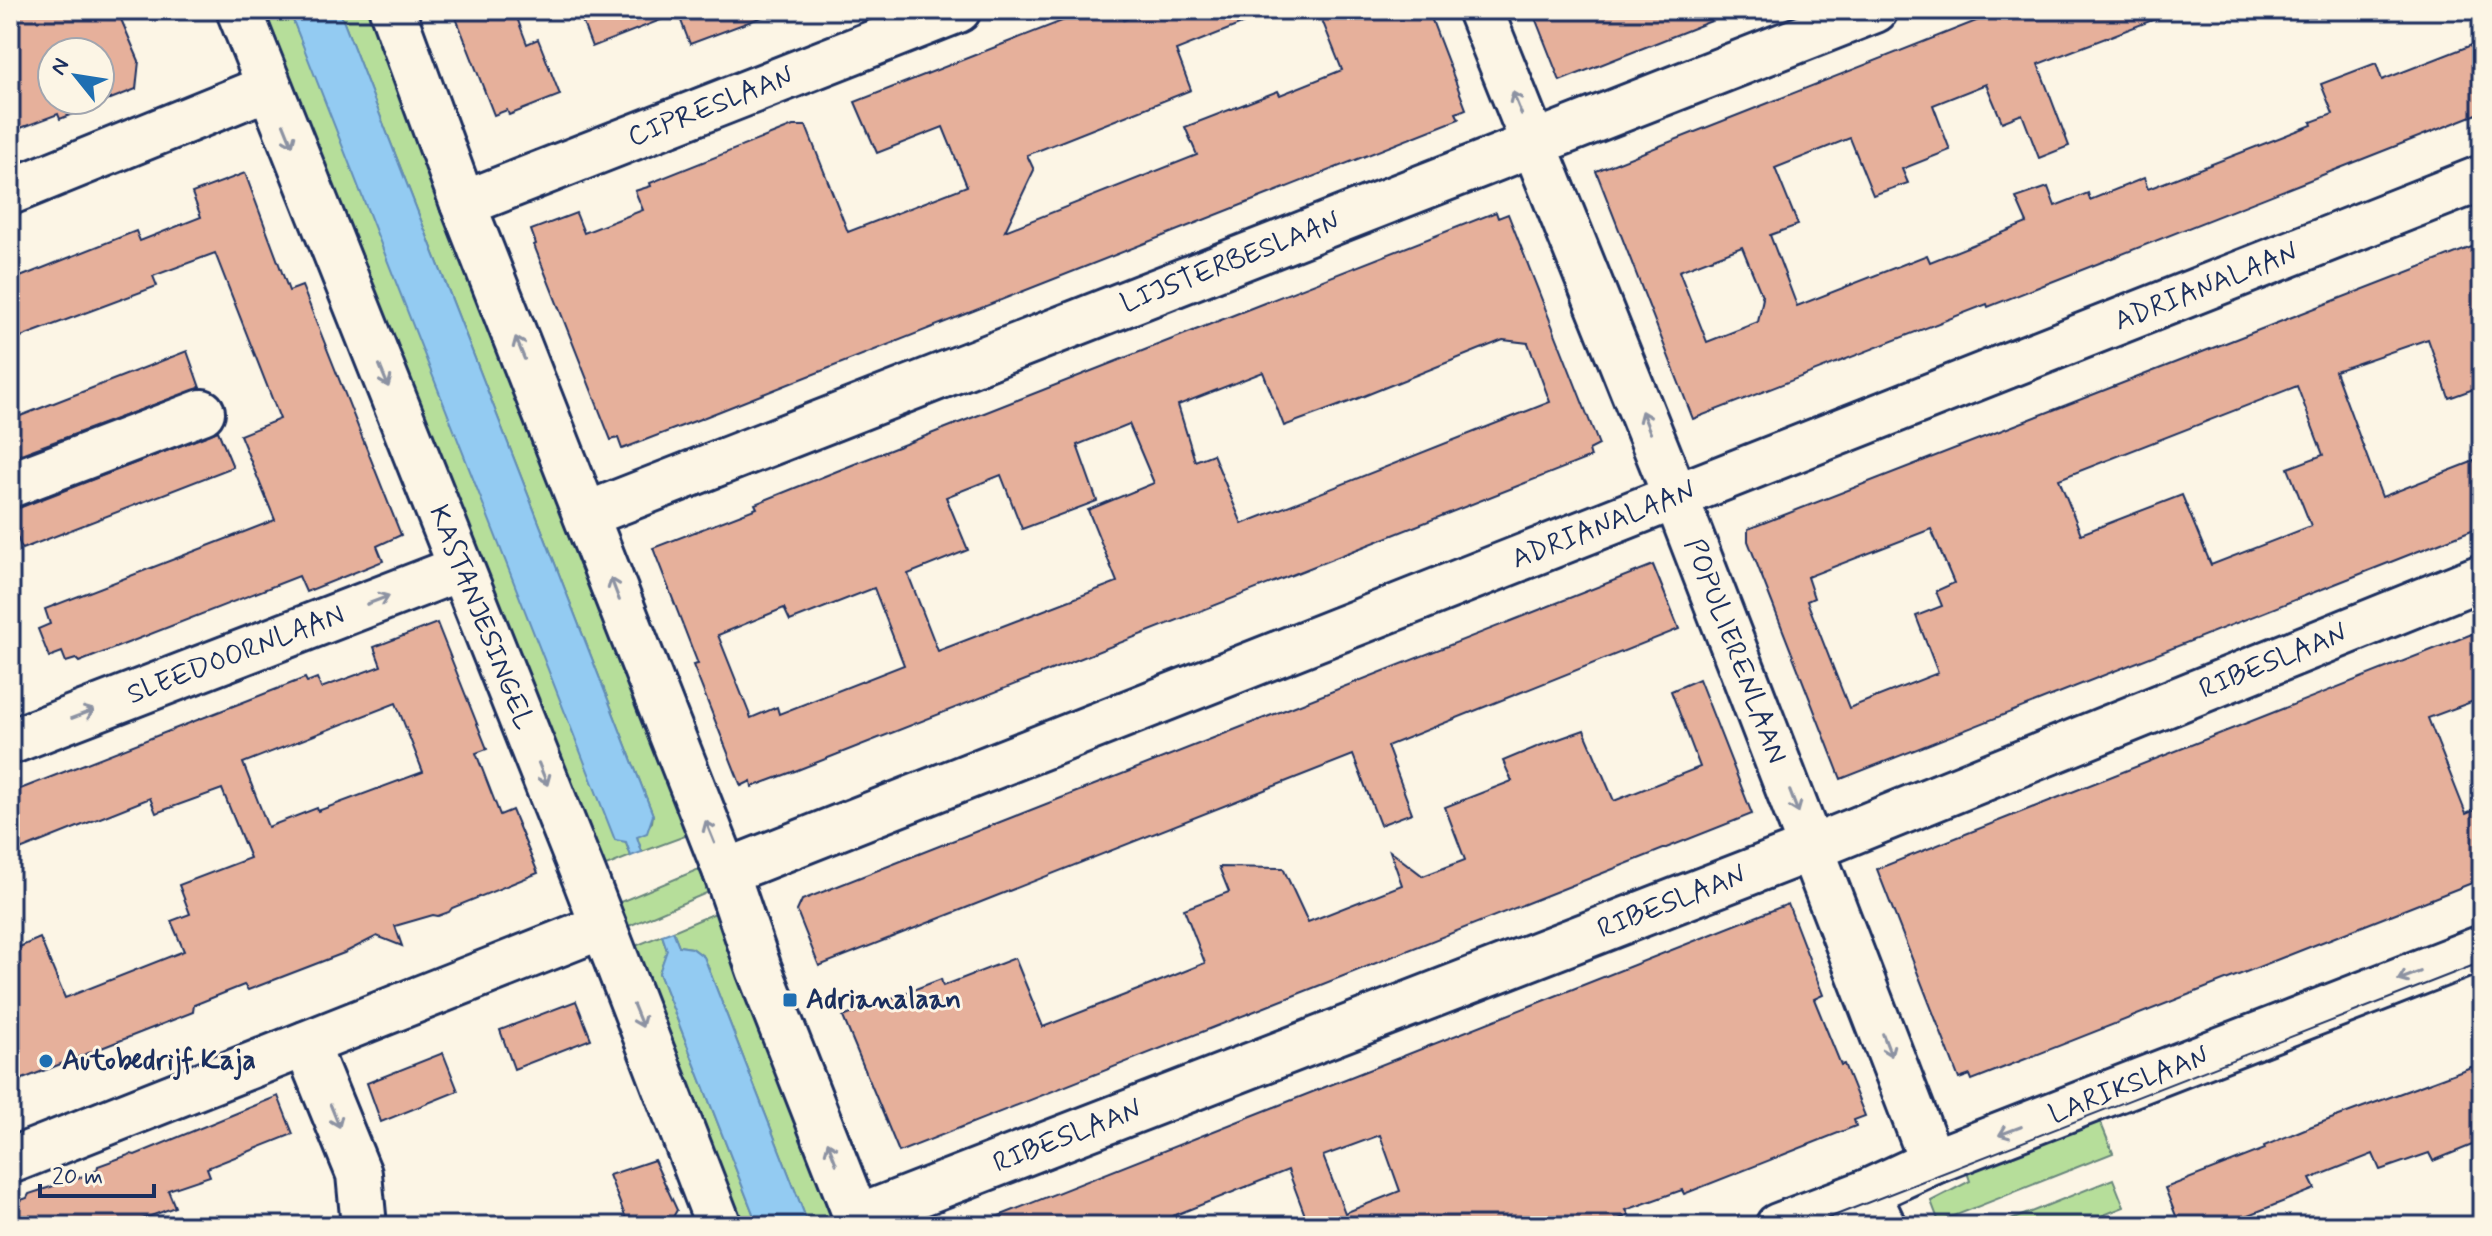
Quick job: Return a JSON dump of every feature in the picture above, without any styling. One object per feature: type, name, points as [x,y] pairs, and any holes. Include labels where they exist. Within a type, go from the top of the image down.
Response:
[{"type":"street","name":"KASTANJESINGEL","points":[[239,10],[719,1226]]},
{"type":"street","points":[[392,10],[463,204],[726,872],[759,969],[858,1222]]},
{"type":"street","name":"CIPRESLAAN","points":[[463,204],[958,10]]},
{"type":"street","name":"POPULIERENLAAN","points":[[1480,10],[1675,495],[1932,1162]]},
{"type":"street","name":"LIJSTERBESLAAN","points":[[586,515],[1875,10]]},
{"type":"street","points":[[10,192],[269,87]]},
{"type":"street","name":"ADRIANALAAN","points":[[726,872],[2482,178]]},
{"type":"street","points":[[10,485],[202,412]]},
{"type":"street","name":"SLEEDOORNLAAN","points":[[10,742],[461,568]]},
{"type":"street","name":"RIBESLAAN","points":[[858,1222],[1812,848],[2482,577]]},
{"type":"street","points":[[10,1161],[603,926]]},
{"type":"street","name":"LARIKSLAAN","points":[[1778,1226],[1875,1209],[1932,1162],[2482,948]]},
{"type":"street","points":[[306,1044],[359,1174],[364,1226]]},
{"type":"green space","points":[[251,10],[289,10],[631,856],[596,870]]},
{"type":"green space","points":[[339,10],[370,10],[688,835],[642,852],[637,837],[652,822],[653,815]]},
{"type":"green space","points":[[699,869],[709,892],[622,929],[613,905]]},
{"type":"green space","points":[[720,911],[844,1226],[809,1226],[704,957],[692,948],[679,946],[673,931]]},
{"type":"green space","points":[[662,935],[667,951],[659,973],[758,1226],[735,1226],[628,949]]},
{"type":"green space","points":[[2100,1121],[2113,1153],[1939,1222],[1931,1201],[1970,1181],[1967,1172]]},
{"type":"green space","points":[[2113,1179],[2124,1207],[2076,1226],[1996,1226]]},
{"type":"water","points":[[289,10],[339,10],[653,815],[647,833],[637,837],[642,852],[631,856],[626,842],[615,840]]},
{"type":"water","points":[[673,931],[679,946],[692,948],[704,957],[809,1226],[758,1226],[659,973],[667,950],[662,935]]},
{"type":"building","points":[[10,10],[117,10],[139,61],[136,89],[116,97],[116,36],[36,36],[36,116],[53,116],[10,132]]},
{"type":"building","points":[[453,10],[514,10],[527,44],[538,39],[560,95],[509,115],[507,110],[494,115]]},
{"type":"building","points":[[578,10],[772,10],[773,13],[690,44],[678,13],[592,47]]},
{"type":"building","points":[[1090,10],[1120,10],[1124,20],[1148,10],[1272,12],[1176,50],[1191,90],[1027,155],[1034,170],[1005,231],[1197,155],[1185,127],[1342,70],[1318,10],[1428,10],[1466,109],[1456,113],[1459,119],[700,419],[622,449],[618,438],[611,440],[534,245],[531,230],[576,213],[584,233],[643,210],[635,191],[793,126],[806,126],[848,232],[967,186],[943,127],[877,153],[855,102]]},
{"type":"building","points":[[1532,10],[1734,10],[1734,12],[1560,81]]},
{"type":"building","points":[[2004,10],[2170,10],[2171,13],[2038,64],[2069,146],[2039,158],[2022,114],[2002,122],[1986,84],[1933,105],[1950,150],[1902,169],[1908,183],[1873,195],[1850,138],[1775,168],[1798,225],[1770,235],[1797,306],[1927,255],[1930,262],[2027,223],[2016,198],[2048,187],[2055,206],[2088,193],[2090,200],[2144,178],[2148,189],[2333,114],[2321,84],[2376,63],[2382,80],[2482,41],[2482,112],[1988,307],[1987,304],[1693,419],[1596,171]],"holes":[[[1742,247],[1763,298],[1758,322],[1707,342],[1679,271]]]},
{"type":"building","points":[[245,173],[289,291],[302,286],[401,535],[377,546],[383,561],[306,592],[299,576],[79,662],[76,659],[66,662],[62,652],[49,657],[38,629],[50,624],[45,609],[275,520],[240,435],[280,419],[215,253],[153,276],[157,286],[10,341],[10,281],[136,231],[140,241],[201,217],[192,193]]},
{"type":"building","points":[[1496,212],[1498,218],[1508,214],[1599,445],[1589,450],[1591,457],[795,771],[752,787],[751,781],[741,786],[693,665],[698,664],[653,548],[757,508],[755,504]],"holes":[[[1503,340],[1528,343],[1550,402],[1242,524],[1213,454],[1195,461],[1178,405],[1263,372],[1284,426]],[[1129,424],[1154,483],[1088,510],[1117,582],[938,651],[908,574],[968,550],[946,497],[1001,475],[1022,529],[1097,501],[1077,445]],[[874,588],[904,665],[779,714],[777,707],[751,718],[718,635],[784,608],[790,621]]]},
{"type":"building","points":[[2482,243],[2482,386],[2449,398],[2428,339],[2335,371],[2382,497],[2482,458],[2482,526],[1841,779],[1748,541],[1748,529]],"holes":[[[2297,386],[2323,455],[2288,468],[2311,526],[2211,565],[2182,495],[2081,534],[2059,479]],[[1931,529],[1954,583],[1936,591],[1942,606],[1916,616],[1938,673],[1849,708],[1807,601],[1814,598],[1807,577]]]},
{"type":"building","points":[[187,351],[200,388],[10,458],[10,420]]},
{"type":"building","points":[[218,431],[233,467],[22,549],[10,519],[10,509]]},
{"type":"building","points":[[1653,565],[1679,629],[1387,746],[1412,813],[1380,825],[1353,755],[819,966],[797,911],[802,900]]},
{"type":"building","points":[[437,623],[487,749],[476,753],[500,815],[512,810],[538,873],[452,908],[449,912],[395,926],[402,946],[377,936],[344,953],[248,990],[244,985],[194,1005],[193,1012],[10,1084],[10,951],[40,938],[65,998],[184,951],[171,921],[190,914],[179,885],[250,858],[222,789],[156,813],[150,798],[10,854],[10,793],[305,678],[307,682],[317,678],[321,688],[381,666],[374,647]],"holes":[[[396,703],[423,772],[268,827],[243,763]]]},
{"type":"building","points":[[2482,630],[2482,698],[2428,718],[2466,814],[2482,807],[2482,879],[1972,1080],[1970,1075],[1959,1079],[1877,869]]},
{"type":"building","points":[[1699,679],[1752,814],[899,1152],[843,1017],[941,979],[943,986],[1015,958],[1043,1027],[1153,984],[1205,963],[1184,909],[1229,892],[1219,867],[1283,868],[1308,922],[1402,885],[1390,851],[1423,876],[1465,860],[1445,807],[1512,781],[1503,761],[1539,746],[1584,730],[1614,801],[1700,767],[1671,691]]},
{"type":"building","points":[[1788,904],[1823,995],[1814,999],[1865,1116],[1854,1120],[1856,1126],[1684,1194],[1682,1190],[1626,1210],[1629,1215],[1601,1226],[1309,1226],[1288,1170],[1148,1226],[982,1226],[981,1223]],"holes":[[[1380,1135],[1400,1191],[1345,1213],[1323,1156]]]},
{"type":"building","points":[[576,1001],[591,1039],[514,1069],[500,1030]]},
{"type":"building","points":[[443,1053],[458,1091],[381,1122],[367,1083]]},
{"type":"building","points":[[2482,1063],[2482,1141],[2433,1161],[2429,1153],[2380,1170],[2373,1154],[2310,1179],[2315,1189],[2221,1226],[2180,1226],[2165,1188],[2265,1149],[2264,1146],[2312,1126]]},
{"type":"building","points":[[278,1096],[293,1134],[207,1168],[210,1176],[168,1190],[175,1207],[124,1226],[22,1226],[12,1203],[27,1198],[29,1194],[81,1177],[97,1170],[98,1166],[135,1155]]},
{"type":"building","points":[[654,1160],[677,1210],[668,1226],[629,1226],[609,1175]]},
{"type":"tram line","points":[[1808,1226],[2482,962]]},
{"type":"place","name":"Adrianalaan","points":[[790,1000]]},
{"type":"place","name":"Autobedrijf Kaja","points":[[46,1061]]}]
